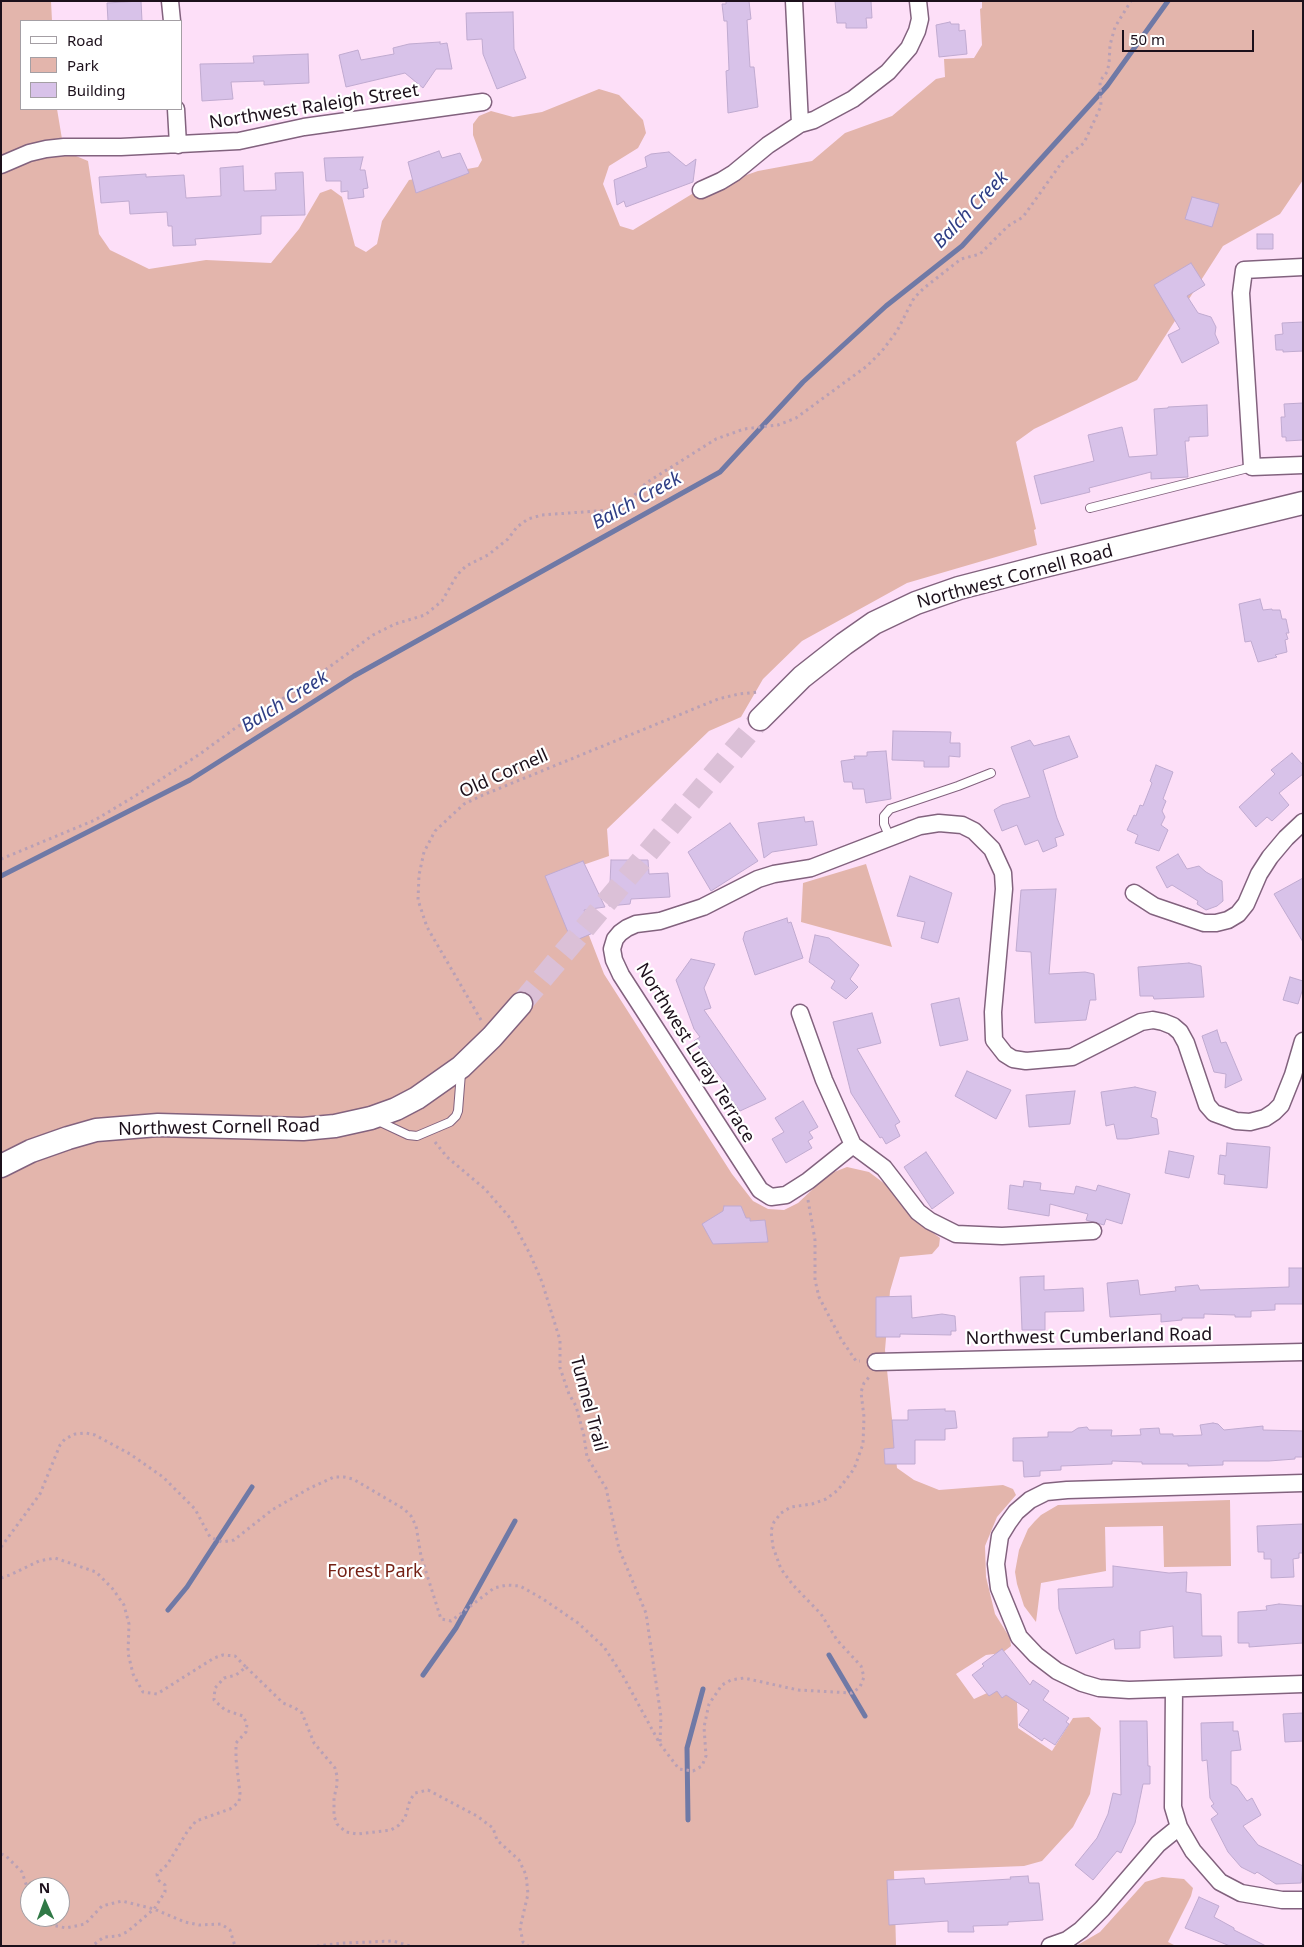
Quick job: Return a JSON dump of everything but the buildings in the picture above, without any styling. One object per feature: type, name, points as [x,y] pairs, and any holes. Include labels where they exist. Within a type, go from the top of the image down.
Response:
[{"type":"main road","name":"Northwest Cornell Road","points":[[760,719],[821,661],[874,623],[933,596],[1071,559],[1303,503]]},
{"type":"main road","name":"Northwest Cornell Road","points":[[1,1166],[31,1151],[96,1130],[158,1125],[303,1129],[335,1126],[371,1118],[396,1109],[417,1098],[462,1067],[521,1004]]},
{"type":"street","points":[[170,1],[172,20]]},
{"type":"street","points":[[794,1],[800,124]]},
{"type":"street","points":[[701,190],[734,173],[768,145],[800,124],[832,112],[853,99],[888,72],[910,48],[917,32],[920,19],[918,1]]},
{"type":"street","name":"Northwest Raleigh Street","points":[[1,166],[28,153],[46,149],[64,147],[121,148],[239,141],[304,127],[483,102]]},
{"type":"street","points":[[176,110],[178,145]]},
{"type":"street","points":[[1303,267],[1244,270],[1241,293],[1252,467],[1303,465]]},
{"type":"street","points":[[1134,893],[1154,906],[1204,923],[1216,924],[1228,920],[1238,914],[1246,904],[1259,874],[1270,857],[1303,822]]},
{"type":"street","name":"Northwest Luray Terrace","points":[[853,1145],[808,1181],[786,1195],[778,1197],[765,1194],[753,1182],[669,1047],[621,975],[614,960],[612,949],[615,939],[627,928],[660,921],[703,907],[758,879],[774,874],[811,868],[920,826],[939,823],[962,825],[974,831],[992,849],[999,860],[1003,873],[1004,889],[993,1012],[994,1040],[1005,1054],[1013,1059],[1026,1061],[1072,1058],[1141,1022],[1153,1020],[1164,1022],[1180,1032],[1186,1042],[1207,1105],[1214,1113],[1224,1118],[1250,1122],[1265,1118],[1282,1105],[1298,1074],[1303,1041]]},
{"type":"street","points":[[800,1013],[824,1080],[853,1145],[884,1168],[918,1212],[947,1232],[956,1234],[1002,1236],[1093,1231]]},
{"type":"street","name":"Northwest Cumberland Road","points":[[876,1362],[1303,1352]]},
{"type":"street","points":[[1303,1483],[1046,1492],[1030,1500],[1016,1512],[1000,1536],[996,1564],[999,1588],[1020,1637],[1036,1655],[1057,1671],[1099,1688],[1129,1690],[1303,1684]]},
{"type":"street","points":[[1174,1689],[1173,1807],[1179,1827],[1193,1851],[1220,1882],[1241,1893],[1282,1900],[1303,1900]]},
{"type":"street","points":[[1050,1946],[1066,1940],[1081,1930],[1102,1909],[1158,1844],[1179,1827]]},
{"type":"lane","points":[[1090,508],[1252,467]]},
{"type":"lane","points":[[890,838],[884,824],[884,816],[890,809],[990,773]]},
{"type":"lane","points":[[371,1118],[408,1135],[417,1136],[431,1132],[450,1122],[456,1116],[462,1067]]},
{"type":"path","points":[[1,859],[95,820],[151,786],[234,729],[306,684],[373,635],[395,624],[425,615],[442,601],[457,575],[466,566],[488,555],[528,519],[542,515],[618,508],[631,499],[646,483],[668,467],[716,438],[744,429],[778,425],[796,418],[867,366],[882,351],[897,331],[914,298],[961,259],[980,254],[1008,226],[1023,217],[1065,158],[1084,143],[1101,106],[1100,80],[1107,72],[1110,45],[1115,27],[1131,1]]},
{"type":"path","name":"Old Cornell","points":[[492,1037],[422,916],[418,900],[419,875],[424,852],[435,831],[464,804],[483,795],[718,699],[757,692],[763,693],[777,701]]},
{"type":"path","name":"Tunnel Trail","points":[[431,1132],[439,1149],[485,1189],[511,1219],[530,1254],[542,1282],[560,1340],[560,1368],[569,1394],[576,1406],[587,1457],[606,1488],[619,1550],[646,1613],[661,1717],[660,1744]]},
{"type":"path","points":[[1,1548],[40,1494],[60,1445],[65,1439],[75,1434],[86,1433],[95,1435],[130,1454],[162,1478],[195,1509],[210,1537],[222,1542],[234,1540],[272,1510],[310,1488],[334,1477],[353,1479],[404,1509],[412,1516],[416,1526],[420,1556],[441,1619],[451,1621],[494,1588],[507,1585],[520,1586],[544,1599],[578,1622],[604,1647],[623,1676],[660,1744],[679,1770],[693,1771],[702,1766],[706,1756],[704,1727],[709,1704],[722,1685],[731,1680],[744,1678],[798,1690],[852,1693],[860,1687],[864,1678],[862,1666],[837,1640],[821,1614],[793,1585],[781,1569],[773,1547],[771,1531],[774,1522],[781,1512],[791,1506],[812,1504],[826,1499],[838,1490],[854,1469],[863,1444],[864,1417],[861,1392],[876,1362],[856,1361],[828,1317],[819,1297],[815,1280],[815,1240],[808,1202],[808,1181]]},
{"type":"path","points":[[1,1578],[39,1562],[55,1558],[96,1572],[112,1588],[124,1605],[129,1624],[128,1653],[133,1674],[143,1692],[157,1694],[214,1658],[223,1655],[235,1656],[283,1703],[302,1713],[314,1743],[335,1768],[337,1785],[334,1798],[334,1816],[337,1824],[346,1832],[358,1834],[391,1830],[405,1818],[410,1800],[415,1793],[428,1790],[478,1816],[493,1828],[496,1840],[519,1860],[526,1875],[528,1894],[520,1928],[523,1942],[528,1946]]},
{"type":"path","points":[[92,1946],[104,1937],[118,1936],[127,1932],[154,1909],[165,1892],[165,1884],[158,1880],[157,1874],[167,1865],[187,1832],[196,1822],[230,1809],[239,1802],[236,1743],[246,1732],[247,1724],[243,1716],[225,1710],[214,1700],[215,1688],[224,1678],[236,1675],[246,1667]]},
{"type":"path","points":[[1,1854],[6,1856],[22,1872],[24,1877]]},
{"type":"path","points":[[61,1927],[66,1928],[85,1924],[102,1906],[122,1901],[154,1909],[185,1922],[199,1925],[221,1924],[230,1930],[235,1946]]},
{"type":"path","points":[[317,1946],[393,1941],[410,1946]]},
{"type":"green space","name":"Forest Park","points":[[1,1],[51,1],[52,20],[20,20],[20,110],[57,110],[64,151],[88,161],[99,234],[110,250],[149,269],[206,260],[271,263],[299,229],[320,193],[331,189],[342,197],[355,246],[366,252],[377,244],[382,221],[409,180],[478,167],[482,160],[473,135],[473,124],[479,116],[491,111],[513,117],[542,112],[599,89],[619,95],[643,120],[646,133],[638,148],[609,166],[603,184],[620,226],[633,230],[692,194],[758,171],[812,161],[845,133],[892,116],[936,79],[945,77],[944,59],[974,58],[982,45],[980,9],[982,8],[982,1],[1303,1],[1303,180],[1280,214],[1223,246],[1137,380],[1034,429],[1016,442],[1036,529],[1034,530],[1037,545],[907,583],[802,641],[763,679],[741,717],[709,731],[607,829],[609,856],[577,867],[576,902],[604,974],[732,1174],[753,1201],[768,1209],[784,1210],[798,1203],[829,1174],[847,1167],[869,1172],[885,1184],[911,1216],[940,1238],[939,1246],[932,1254],[900,1257],[890,1291],[885,1350],[897,1468],[914,1480],[939,1490],[1003,1485],[1013,1489],[1016,1495],[997,1517],[985,1546],[986,1577],[995,1614],[1010,1638],[1011,1646],[1002,1653],[986,1655],[956,1674],[974,1699],[998,1688],[1017,1702],[1018,1728],[1052,1751],[1073,1718],[1089,1717],[1101,1728],[1090,1794],[1073,1827],[1042,1861],[1024,1866],[894,1871],[896,1946],[1,1946]]},
{"type":"green space","points":[[866,864],[892,947],[801,922],[803,883]]},
{"type":"green space","points":[[1230,1500],[1231,1566],[1164,1567],[1163,1526],[1105,1527],[1106,1571],[1041,1583],[1036,1622],[1024,1606],[1015,1572],[1019,1550],[1028,1529],[1041,1515],[1058,1505]]},
{"type":"green space","points":[[1162,1877],[1184,1879],[1193,1888],[1191,1896],[1168,1942],[1176,1946],[1076,1946],[1100,1932],[1145,1882]]},
{"type":"waterway","name":"Balch Creek","points":[[1,876],[190,780],[354,676],[720,472],[803,382],[886,306],[962,246],[1107,86],[1168,1]]},
{"type":"waterway","points":[[168,1610],[187,1587],[252,1487]]},
{"type":"waterway","points":[[423,1675],[456,1628],[515,1521]]},
{"type":"waterway","points":[[829,1655],[865,1716]]},
{"type":"waterway","points":[[688,1820],[687,1748],[703,1689]]},
{"type":"tunnel","points":[[521,1004],[760,719]]}]
